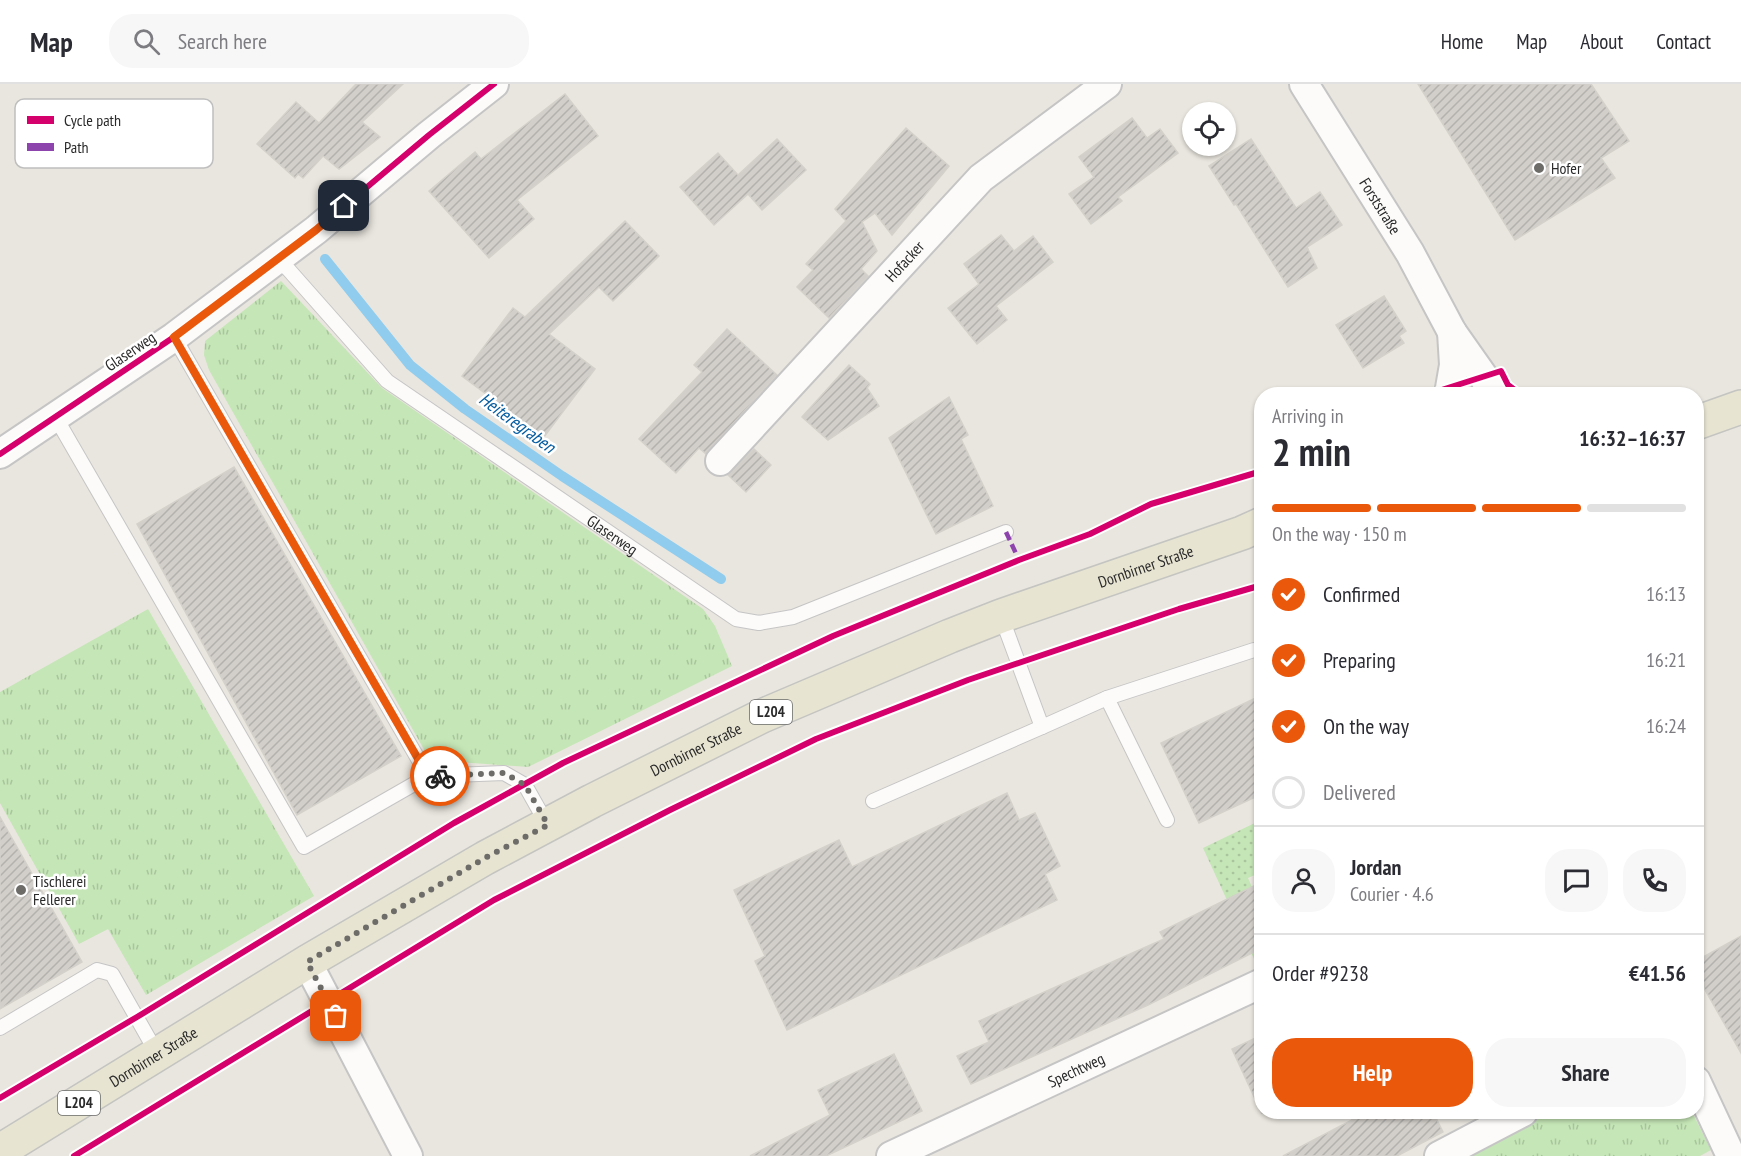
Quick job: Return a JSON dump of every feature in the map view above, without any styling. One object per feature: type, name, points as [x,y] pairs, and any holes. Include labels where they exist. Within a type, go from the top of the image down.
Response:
[{"type":"main road","points":[[1704,408],[1741,402]]},
{"type":"main road","points":[[1704,420],[1741,407]]},
{"type":"main road","name":"Dornbirner Straße","points":[[0,1150],[307,962],[485,858],[762,716],[1001,616],[1219,539],[1254,529]]},
{"type":"street","name":"Glaserweg","points":[[0,454],[174,337],[316,230],[494,84]]},
{"type":"street","name":"Hofacker","points":[[720,462],[981,178],[1107,84]]},
{"type":"street","name":"Forststraße","points":[[1304,84],[1410,253],[1452,332],[1489,387]]},
{"type":"street","name":"Forststraße","points":[[1450,387],[1454,365],[1452,332]]},
{"type":"street","points":[[307,962],[408,1156]]},
{"type":"street","name":"Spechtweg","points":[[891,1156],[1254,987]]},
{"type":"street","points":[[1704,1098],[1731,1156]]},
{"type":"street","points":[[1438,1156],[1509,1119]]},
{"type":"lane","name":"Glaserweg","points":[[276,259],[288,269],[387,381],[736,619],[759,623],[793,616],[1006,532]]},
{"type":"lane","points":[[174,337],[428,776]]},
{"type":"lane","points":[[56,418],[304,847],[428,776],[504,773],[525,785],[548,825]]},
{"type":"lane","points":[[1001,616],[1042,727]]},
{"type":"lane","points":[[873,801],[1107,698],[1254,650]]},
{"type":"lane","points":[[1107,698],[1167,820]]},
{"type":"lane","points":[[0,1028],[97,970],[112,974],[158,1055]]},
{"type":"green space","points":[[281,281],[382,388],[703,609],[715,626],[732,666],[528,767],[430,760],[209,370],[204,355],[205,341]]},
{"type":"green space","points":[[148,609],[314,896],[146,995],[108,929],[79,944],[0,803],[0,692]]},
{"type":"green space","points":[[1254,823],[1254,875],[1248,878],[1254,892],[1254,959],[1203,848]]},
{"type":"green space","points":[[1530,1119],[1696,1119],[1711,1150],[1700,1156],[1459,1156]]},
{"type":"building","points":[[356,84],[403,84],[362,122],[380,137],[339,169],[323,156],[303,178],[298,174],[295,178],[257,144],[296,102],[319,123]]},
{"type":"building","name":"Hofer","points":[[1418,84],[1591,84],[1629,141],[1601,158],[1615,178],[1515,240]]},
{"type":"building","points":[[565,94],[598,136],[517,200],[534,219],[489,258],[429,191],[475,152],[481,159]]},
{"type":"building","points":[[1132,118],[1147,138],[1160,129],[1178,153],[1118,197],[1122,201],[1091,224],[1069,194],[1094,177],[1079,157]]},
{"type":"building","points":[[906,128],[949,166],[892,235],[875,213],[862,222],[877,251],[861,269],[868,276],[829,318],[797,287],[813,270],[806,264],[846,221],[835,209]]},
{"type":"building","points":[[777,139],[806,170],[762,210],[748,194],[714,225],[680,187],[718,153],[738,175]]},
{"type":"building","points":[[1251,139],[1296,208],[1320,192],[1342,225],[1307,247],[1317,268],[1288,287],[1236,204],[1234,205],[1209,166],[1225,156],[1236,156],[1236,149]]},
{"type":"building","points":[[625,221],[659,256],[613,301],[599,287],[549,334],[595,369],[544,437],[462,376],[513,308],[525,317]]},
{"type":"building","points":[[1001,235],[1014,251],[1033,236],[1053,262],[996,306],[1007,320],[977,344],[948,308],[979,284],[964,264]]},
{"type":"building","points":[[1384,296],[1406,331],[1399,336],[1404,343],[1363,368],[1336,325]]},
{"type":"building","points":[[727,329],[777,375],[706,454],[699,448],[676,473],[639,439],[702,372],[694,365]]},
{"type":"building","points":[[849,365],[870,384],[867,388],[879,406],[828,440],[802,417]]},
{"type":"building","points":[[949,397],[968,435],[961,439],[993,506],[936,534],[889,438]]},
{"type":"building","points":[[754,449],[771,465],[746,492],[728,475]]},
{"type":"building","points":[[234,467],[401,756],[297,815],[137,524]]},
{"type":"building","points":[[1254,699],[1254,798],[1199,823],[1161,743]]},
{"type":"building","points":[[1007,793],[1019,820],[1035,813],[1060,866],[1045,874],[1057,900],[787,1030],[755,961],[765,956],[734,890],[839,840],[852,867]]},
{"type":"building","name":"Tischlerei Fellerer","points":[[0,817],[82,962],[0,1009]]},
{"type":"building","points":[[1254,886],[1254,952],[1148,1005],[971,1084],[957,1056],[989,1042],[979,1021],[1164,939],[1160,932]]},
{"type":"building","points":[[1741,936],[1741,1053],[1704,988],[1704,957]]},
{"type":"building","points":[[1254,1039],[1254,1097],[1232,1049]]},
{"type":"building","points":[[894,1054],[922,1111],[826,1156],[750,1156],[830,1115],[818,1090]]},
{"type":"building","points":[[1436,1119],[1443,1132],[1397,1156],[1283,1156],[1352,1120]]},
{"type":"waterway","name":"Heiteregraben","points":[[325,259],[410,365],[465,409],[562,476],[721,579]]},
{"type":"marked path","points":[[1006,532],[1019,560]]},
{"type":"cycle path","points":[[0,454],[174,337],[316,230],[494,84]]},
{"type":"cycle path","points":[[1451,387],[1501,371],[1511,387]]},
{"type":"cycle path","points":[[0,1098],[454,823],[563,763],[833,636],[1019,560],[1090,534],[1151,504],[1254,473]]},
{"type":"cycle path","points":[[74,1156],[494,900],[816,739],[968,680],[1179,609],[1254,587]]},
{"type":"way so far","points":[[336,1016],[307,962],[485,858],[548,825],[525,785],[504,773],[440,776]]},
{"type":"place","name":"Hofer","points":[[1539,168]]},
{"type":"place","name":"Tischlerei Fellerer","points":[[21,890]]},
{"type":"route","points":[[344,206],[316,230],[174,337],[428,776],[440,776]]}]
